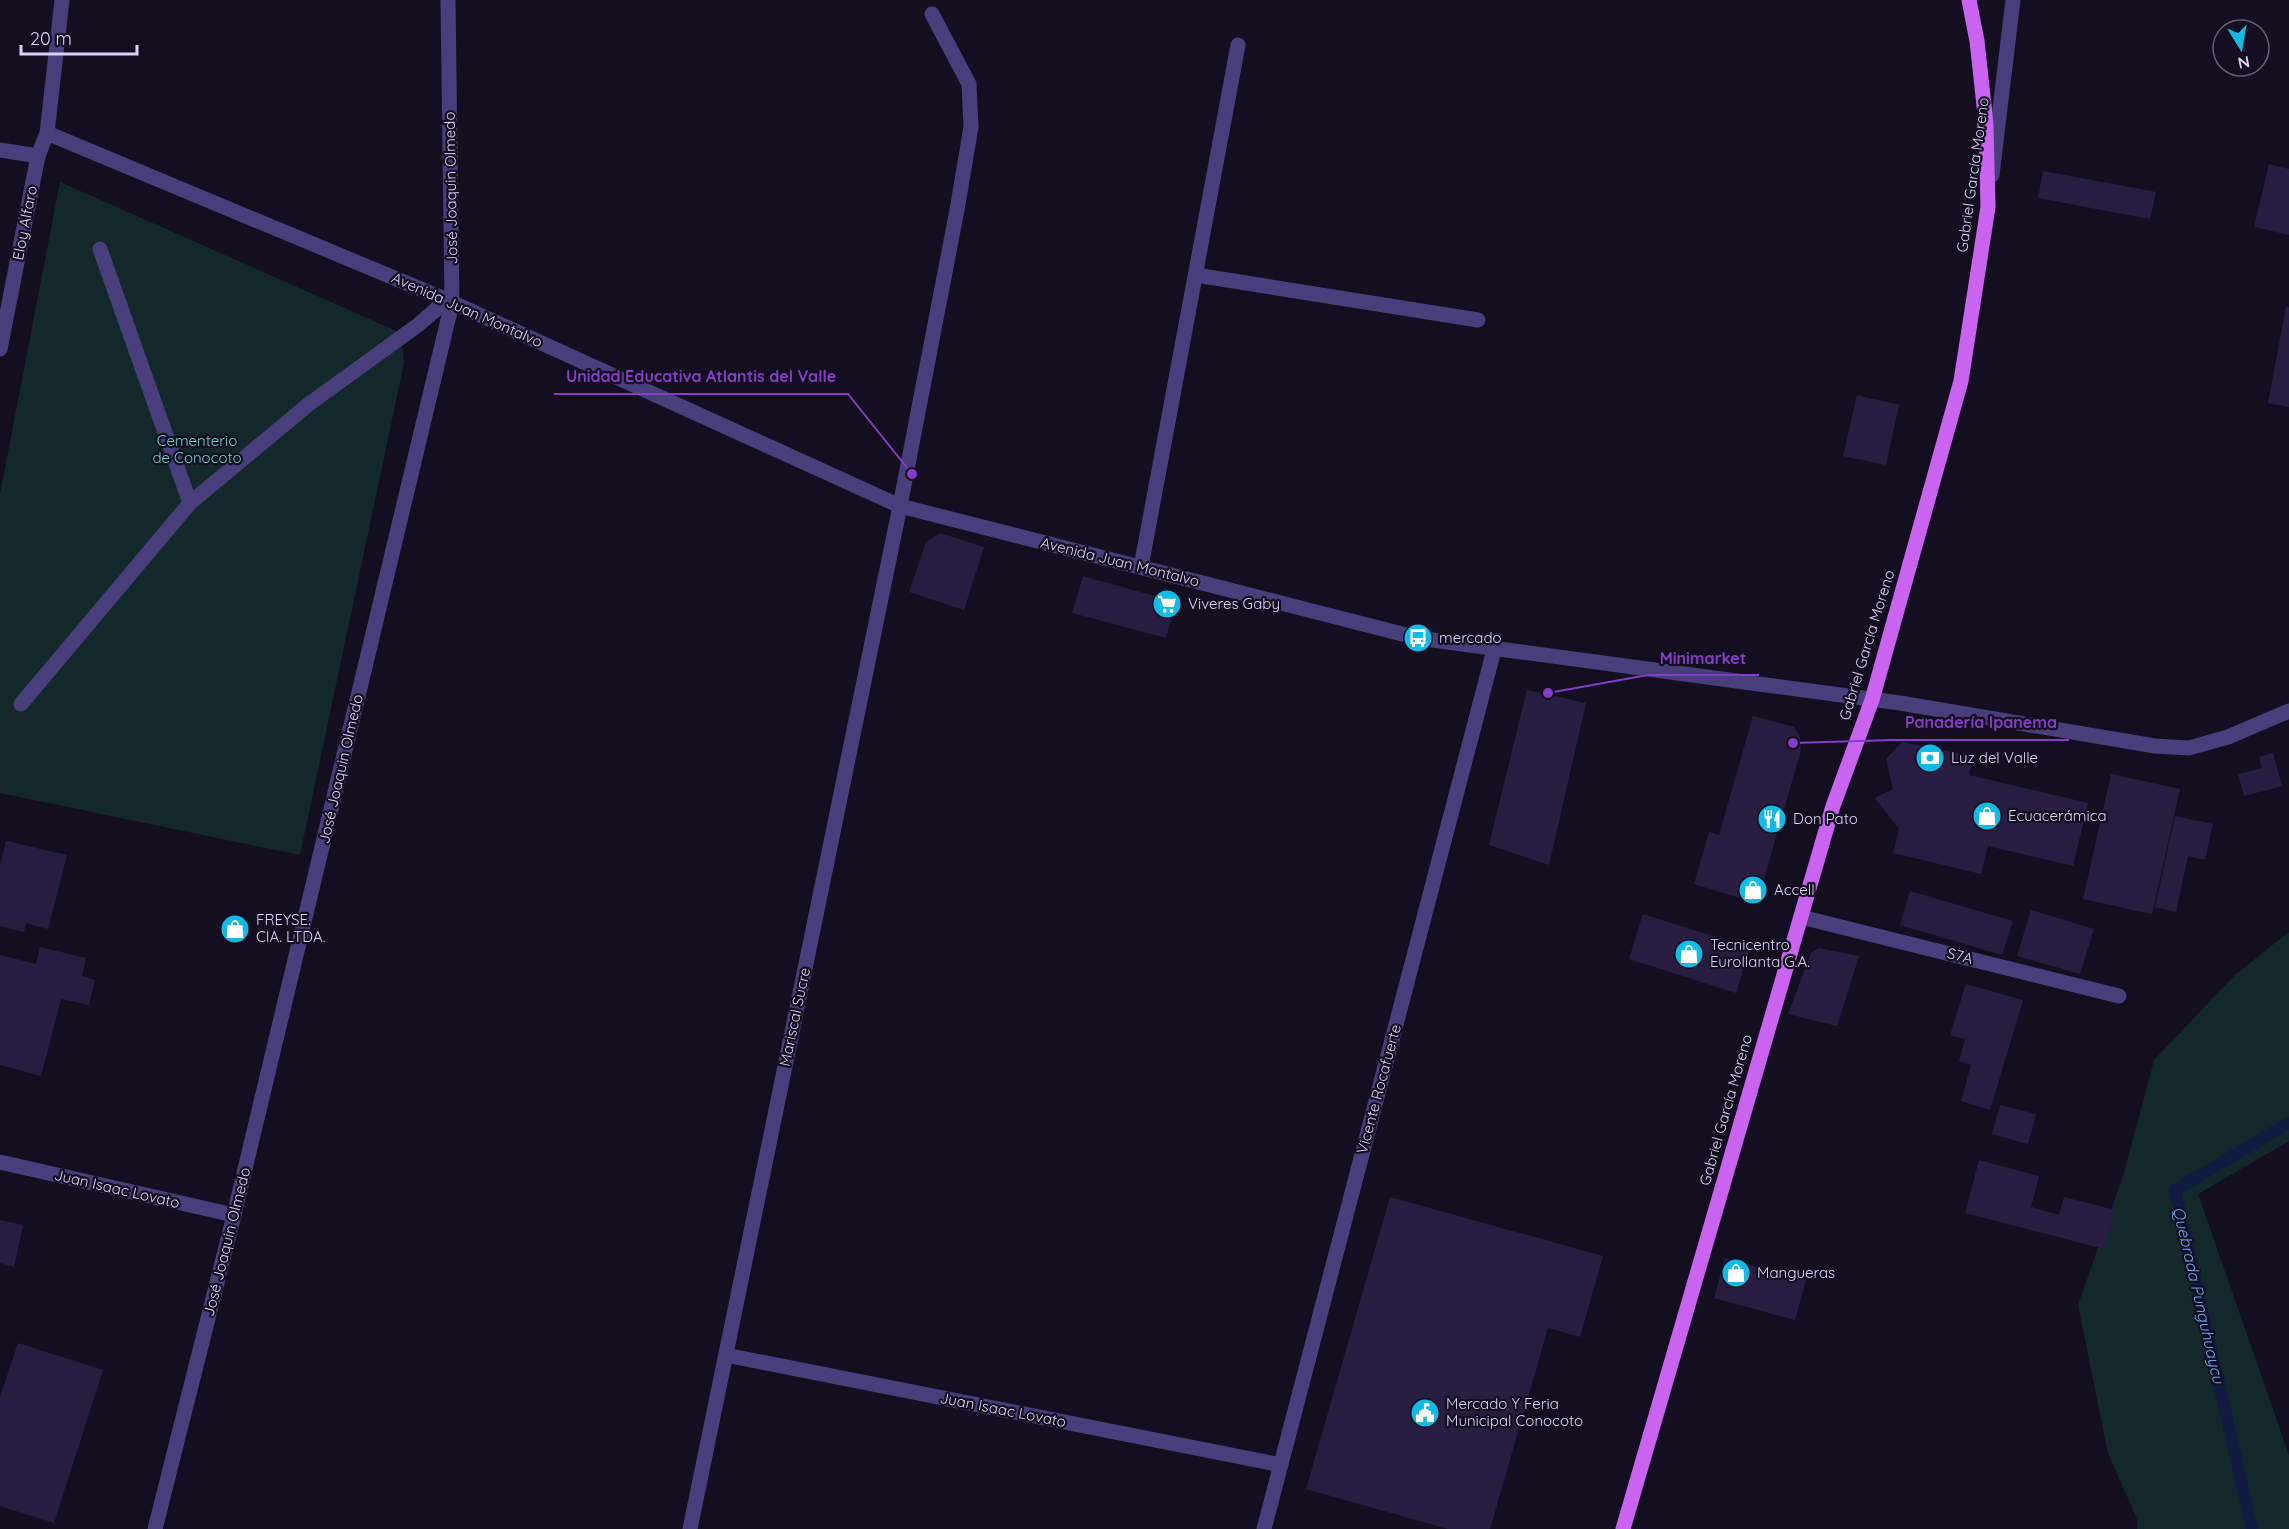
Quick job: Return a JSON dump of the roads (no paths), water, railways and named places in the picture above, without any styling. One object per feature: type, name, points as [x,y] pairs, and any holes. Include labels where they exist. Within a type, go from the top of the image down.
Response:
[{"type":"main road","points":[[1969,0],[1977,41],[1986,124],[1988,207]]},
{"type":"main road","name":"Gabriel García Moreno","points":[[1623,1529],[1833,806],[1872,700],[1961,381],[1988,207]]},
{"type":"street","name":"Eloy Alfaro","points":[[0,349],[38,156],[47,133],[62,0]]},
{"type":"street","name":"José Joaquin Olmedo","points":[[155,1529],[234,1215],[450,302],[448,0]]},
{"type":"street","name":"Gabriel García Moreno","points":[[1988,207],[2013,0]]},
{"type":"street","name":"Mariscal Sucre","points":[[690,1529],[900,506],[971,127],[969,84],[932,14]]},
{"type":"street","points":[[1141,567],[1238,45]]},
{"type":"street","name":"Avenida Juan Montalvo","points":[[47,133],[450,302],[900,506],[1419,638],[1494,650],[1900,703],[2155,746],[2189,748],[2228,736],[2289,711]]},
{"type":"street","points":[[0,150],[38,156]]},
{"type":"street","points":[[100,249],[190,503]]},
{"type":"street","points":[[1196,275],[1478,320]]},
{"type":"street","points":[[21,704],[190,503],[309,404],[450,302]]},
{"type":"street","name":"Vicente Rocafuerte","points":[[1264,1529],[1494,650]]},
{"type":"street","name":"S7A","points":[[1801,917],[2119,996]]},
{"type":"street","name":"Juan Isaac Lovato","points":[[0,1162],[234,1215]]},
{"type":"street","name":"Juan Isaac Lovato","points":[[726,1355],[1281,1466]]},
{"type":"waterway","name":"Quebrada Punguhuaycu","points":[[2252,1529],[2175,1190],[2289,1123]]},
{"type":"place","name":"Unidad Educativa Atlantis del Valle","points":[[912,474]]},
{"type":"place","name":"Viveres Gaby","points":[[1167,604]]},
{"type":"place","name":"mercado","points":[[1418,638]]},
{"type":"place","name":"Minimarket","points":[[1548,693]]},
{"type":"place","name":"Panadería Ipanema","points":[[1793,743]]},
{"type":"place","name":"Luz del Valle","points":[[1930,758]]},
{"type":"place","name":"Ecuacerámica","points":[[1987,816]]},
{"type":"place","name":"Don Pato","points":[[1772,819]]},
{"type":"place","name":"Accell","points":[[1753,890]]},
{"type":"place","name":"FREYSE. CIA. LTDA.","points":[[235,929]]},
{"type":"place","name":"Tecnicentro Eurollanta G.A.","points":[[1689,954]]},
{"type":"place","name":"Mangueras","points":[[1736,1273]]},
{"type":"place","name":"Mercado Y Feria Municipal Conocoto","points":[[1425,1413]]},
{"type":"park label","name":"Cementerio de Conocoto","points":[[197,450]]}]
